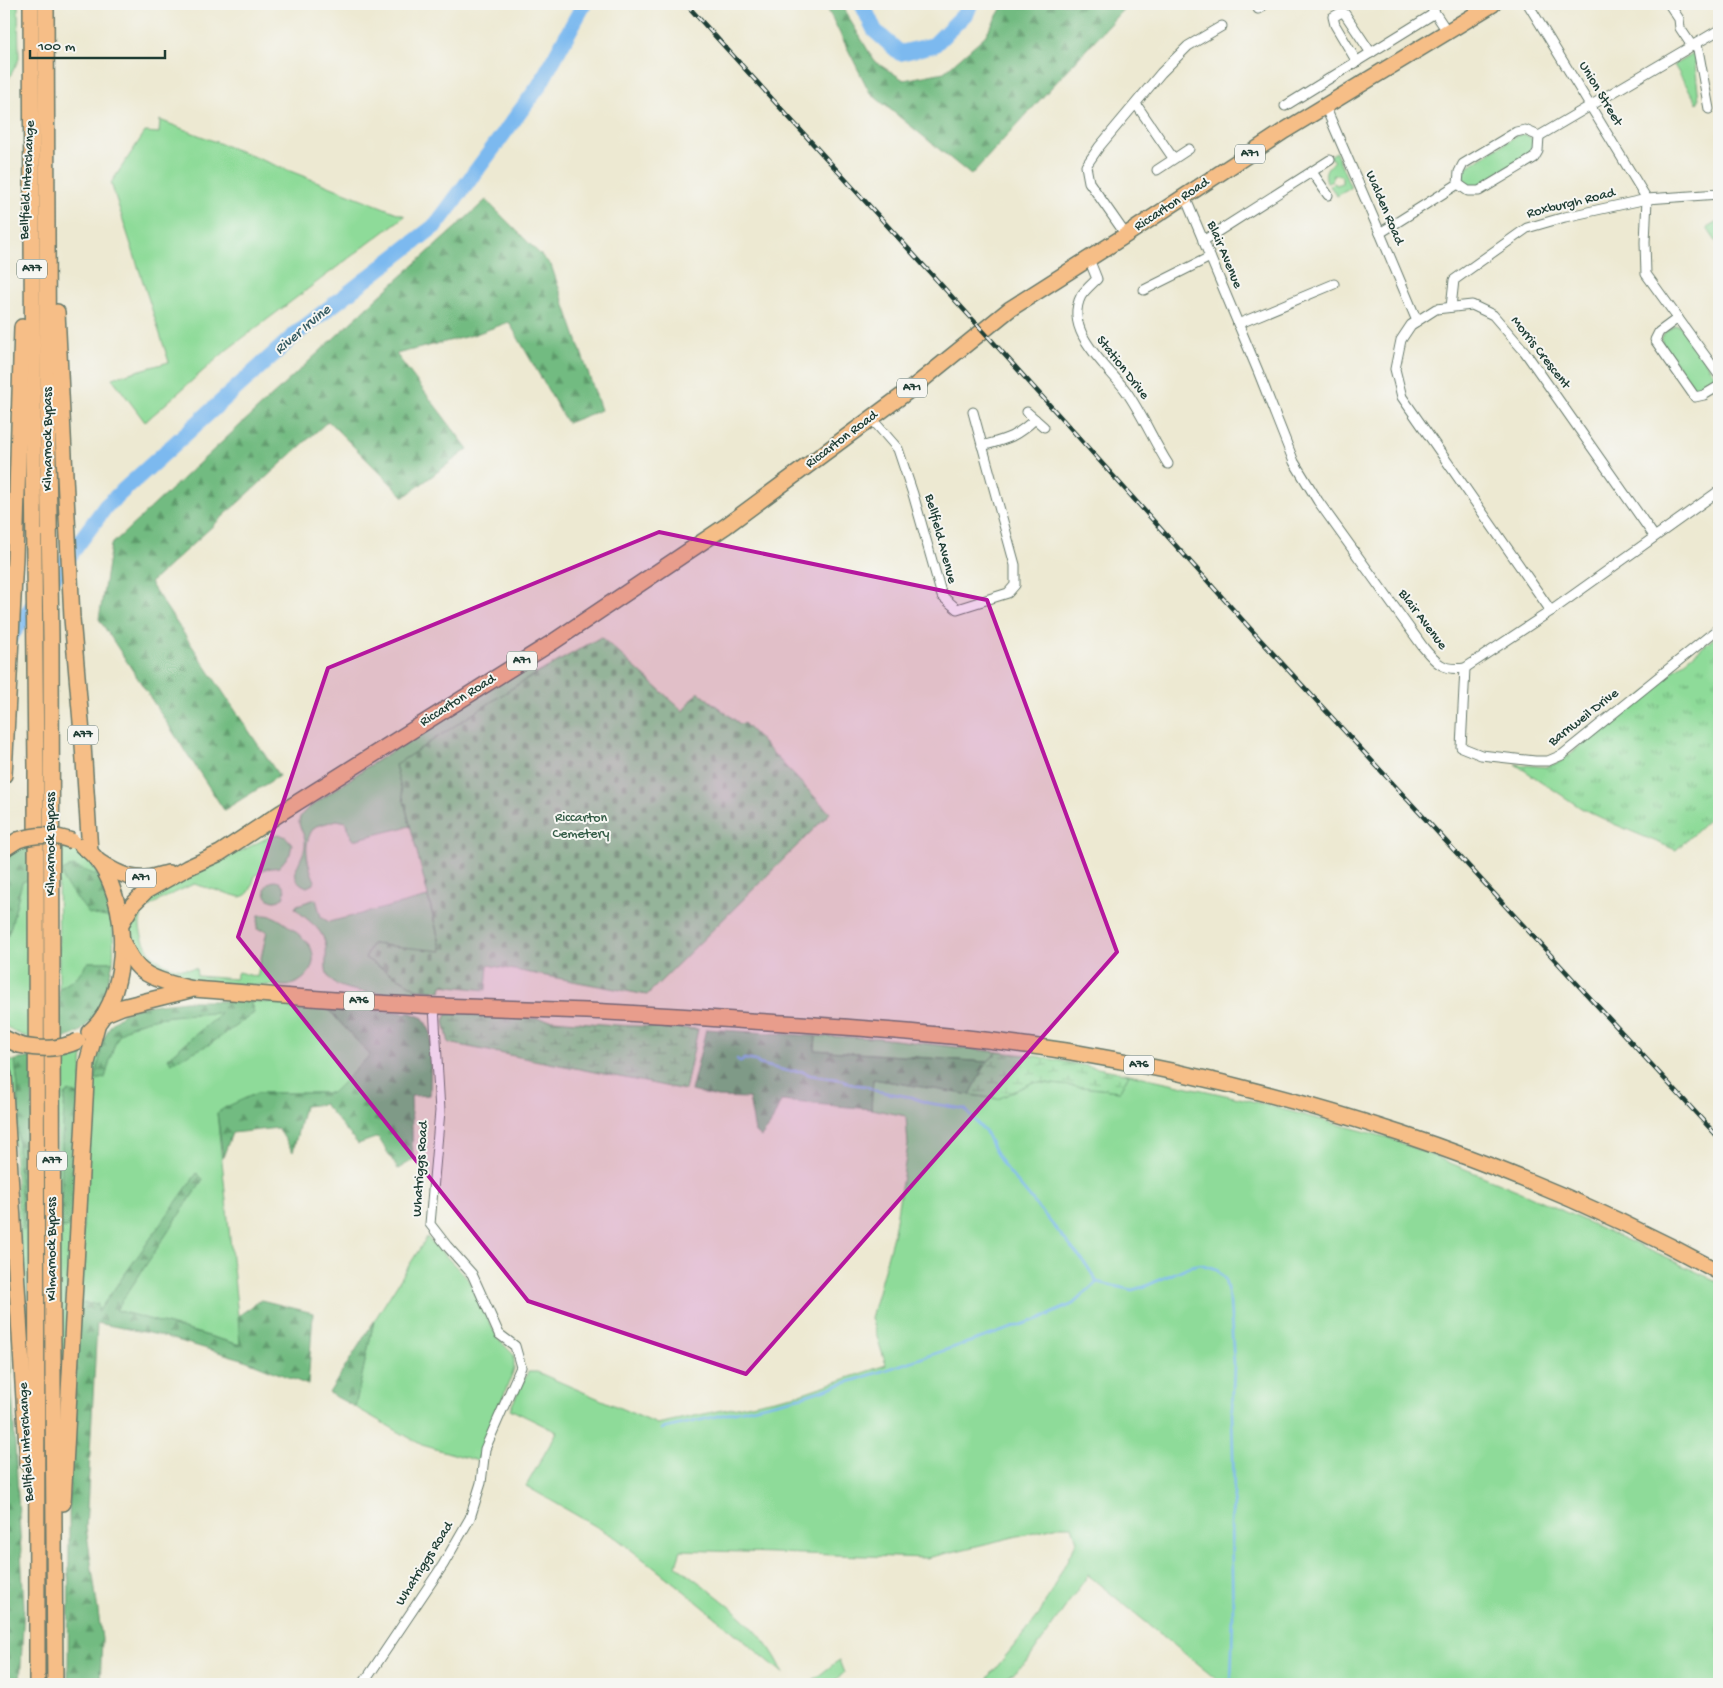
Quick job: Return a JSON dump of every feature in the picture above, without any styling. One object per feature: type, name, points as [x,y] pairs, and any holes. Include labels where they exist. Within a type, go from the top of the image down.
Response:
[{"type":"main road","name":"Kilmarnock Bypass","points":[[31,4],[39,91],[51,638],[52,1382],[55,1684]]},
{"type":"main road","name":"Kilmarnock Bypass","points":[[37,1684],[35,655],[33,535],[39,91],[46,4]]},
{"type":"main road","name":"Riccarton Road","points":[[121,924],[133,904],[146,891],[186,868],[220,853],[553,642],[726,526],[911,389],[1010,309],[1325,106],[1493,4]]},
{"type":"main road","name":"Bellfield Interchange","points":[[4,775],[20,448],[24,251],[39,91]]},
{"type":"main road","name":"A77","points":[[39,91],[72,618],[94,857]]},
{"type":"main road","name":"Riccarton Road","points":[[4,849],[18,840],[30,836],[46,835],[72,841],[122,874],[132,877],[145,879],[186,868]]},
{"type":"main road","name":"A76","points":[[94,857],[114,892],[121,924],[122,941],[119,974],[111,1003],[101,1020]]},
{"type":"main road","name":"A76","points":[[122,941],[131,959],[140,970],[168,983],[194,989],[434,1006],[600,1012],[920,1033],[998,1041],[1133,1064],[1200,1078],[1295,1102],[1462,1155],[1588,1207],[1719,1272]]},
{"type":"main road","name":"A76","points":[[4,1038],[19,1045],[46,1049],[66,1047],[78,1041],[101,1020],[122,1007],[194,989]]},
{"type":"main road","name":"A77","points":[[55,1640],[87,1063],[101,1020]]},
{"type":"main road","name":"Bellfield Interchange","points":[[4,1075],[23,1366],[37,1630]]},
{"type":"street","points":[[1429,4],[1447,31]]},
{"type":"street","name":"Union Street","points":[[1528,4],[1647,199]]},
{"type":"street","points":[[1669,4],[1679,19],[1680,28],[1694,45],[1709,109]]},
{"type":"street","points":[[1357,62],[1335,25],[1333,17],[1342,12],[1345,14],[1371,52]]},
{"type":"street","points":[[1285,106],[1435,13]]},
{"type":"street","points":[[1126,236],[1088,182],[1086,166],[1161,73],[1188,46],[1222,26]]},
{"type":"street","points":[[1539,136],[1719,30]]},
{"type":"street","points":[[1136,104],[1173,158]]},
{"type":"street","name":"Walden Road","points":[[1325,106],[1416,322]]},
{"type":"street","points":[[1458,184],[1459,172],[1463,164],[1516,132],[1525,130],[1539,136]]},
{"type":"street","points":[[1458,184],[1468,191],[1479,191],[1534,158],[1538,151],[1539,136]]},
{"type":"street","points":[[1157,170],[1189,149]]},
{"type":"street","points":[[1203,241],[1330,160]]},
{"type":"street","points":[[1312,172],[1328,195]]},
{"type":"street","points":[[1380,233],[1458,184]]},
{"type":"street","name":"Roxburgh Road","points":[[1451,307],[1454,280],[1527,228],[1565,217],[1647,199],[1719,194]]},
{"type":"street","name":"Blair Avenue","points":[[1185,197],[1294,462],[1318,501],[1434,660],[1444,667],[1454,670],[1465,668]]},
{"type":"street","points":[[1647,199],[1646,274],[1719,375]]},
{"type":"street","points":[[1144,290],[1210,257]]},
{"type":"street","name":"Station Drive","points":[[1089,259],[1097,280],[1082,296],[1078,307],[1080,328],[1084,340],[1126,391],[1168,464]]},
{"type":"street","points":[[1238,324],[1334,284]]},
{"type":"street","name":"Morris Crescent","points":[[1551,610],[1402,397],[1395,368],[1402,340],[1411,325],[1436,309],[1451,307],[1472,305],[1493,315],[1525,352],[1654,536]]},
{"type":"street","points":[[1678,318],[1659,332],[1655,340],[1695,397],[1704,395],[1719,386]]},
{"type":"street","name":"Bellfield Avenue","points":[[871,418],[898,449],[942,596],[957,608],[1008,593],[1015,585],[1016,565],[973,412]]},
{"type":"street","points":[[1027,412],[1044,427]]},
{"type":"street","points":[[982,446],[1021,432],[1036,419]]},
{"type":"street","points":[[1465,668],[1551,610],[1719,490]]},
{"type":"street","name":"Barnweil Drive","points":[[1465,668],[1461,747],[1481,755],[1548,762],[1562,755],[1719,628]]},
{"type":"street","name":"Whatriggs Road","points":[[363,1684],[443,1565],[470,1518],[481,1483],[485,1449],[521,1367],[515,1346],[499,1334],[472,1274],[430,1224],[440,1111],[434,1006]]},
{"type":"highlighted area","points":[[659,532],[987,600],[1117,952],[746,1374],[528,1301],[238,937],[328,668]]},
{"type":"green space","points":[[4,4],[18,4],[19,59],[4,88]]},
{"type":"green space","points":[[825,4],[843,4],[847,15],[875,62],[904,80],[944,72],[985,36],[1004,4],[1128,4],[971,175],[870,93]]},
{"type":"green space","points":[[1694,53],[1698,60],[1695,63],[1699,100],[1697,103],[1674,65]]},
{"type":"green space","points":[[160,120],[405,216],[228,349],[145,422],[112,378],[169,362],[111,183],[145,132],[159,133]]},
{"type":"green space","points":[[1523,134],[1530,137],[1534,142],[1535,148],[1532,156],[1481,187],[1468,185],[1465,182],[1463,176],[1466,167],[1516,136]]},
{"type":"green space","points":[[1336,152],[1351,188],[1337,196],[1330,186],[1334,183],[1337,185],[1342,183],[1342,177],[1334,175],[1332,180],[1327,183],[1326,177],[1327,169],[1334,162],[1330,156]]},
{"type":"green space","points":[[486,200],[551,265],[601,410],[567,423],[509,322],[473,335],[396,354],[468,449],[404,497],[328,421],[150,583],[279,776],[224,810],[99,619],[111,545],[374,301]]},
{"type":"green space","points":[[1719,221],[1719,246],[1707,228]]},
{"type":"green space","points":[[1676,325],[1680,326],[1717,378],[1716,383],[1702,391],[1696,390],[1663,346],[1661,339],[1665,332]]},
{"type":"green space","points":[[1719,634],[1719,810],[1676,850],[1581,808],[1515,764],[1546,767],[1560,762]]},
{"type":"green space","name":"Riccarton Cemetery","points":[[601,637],[683,711],[698,692],[740,724],[744,723],[830,813],[647,995],[488,965],[486,990],[442,985],[441,991],[417,989],[365,958],[372,944],[442,951],[395,765],[517,685]]},
{"type":"green space","points":[[529,664],[536,674],[396,765],[410,826],[353,840],[346,822],[337,820],[316,826],[308,838],[307,845],[308,860],[315,881],[307,887],[296,879],[297,868],[305,846],[299,820],[306,810],[367,767]]},
{"type":"green space","points":[[279,834],[286,837],[292,844],[290,854],[279,867],[265,869],[255,876],[247,894],[240,897],[194,884],[146,909],[140,920],[140,929],[151,953],[163,963],[179,968],[196,968],[197,976],[235,979],[238,972],[257,977],[267,931],[257,929],[259,915],[271,916],[293,930],[311,948],[313,962],[304,978],[287,986],[226,984],[180,977],[161,970],[145,960],[134,946],[131,939],[130,926],[137,909],[146,898],[269,837]]},
{"type":"green space","points":[[58,842],[75,849],[88,860],[98,874],[110,908],[114,945],[113,962],[88,962],[76,978],[59,989]]},
{"type":"green space","points":[[30,843],[32,879],[22,882],[11,926],[4,944],[4,863],[15,848]]},
{"type":"green space","points":[[73,866],[99,876],[107,895],[112,918],[89,914],[64,882],[62,871]]},
{"type":"green space","points":[[32,879],[32,1039],[12,1031],[4,1024],[4,944],[11,926],[22,881]]},
{"type":"green space","points":[[275,881],[282,884],[285,891],[282,898],[275,901],[268,898],[265,891],[268,884]]},
{"type":"green space","points":[[428,897],[442,952],[372,944],[365,958],[417,989],[415,994],[367,992],[343,987],[334,982],[326,971],[326,946],[322,935],[295,908],[297,905],[316,899],[321,917],[329,922]]},
{"type":"green space","points":[[88,962],[113,962],[106,989],[94,1016],[82,1030],[60,1040],[59,989],[76,978]]},
{"type":"green space","points":[[185,1001],[250,1001],[254,1013],[210,1044],[171,1063],[168,1058],[221,1013],[166,1017],[150,1020],[125,1029],[118,1037],[105,1078],[95,1080],[101,1049],[107,1032],[121,1015],[141,1007]]},
{"type":"green space","points":[[250,1001],[326,1007],[370,1055],[332,1093],[257,1093],[217,1113],[241,1345],[116,1310],[203,1179],[197,1174],[97,1313],[78,1303],[93,1058],[106,1034],[95,1080],[105,1077],[116,1041],[126,1029],[137,1024],[166,1017],[222,1013],[168,1058],[210,1044],[254,1013]]},
{"type":"green space","points":[[326,1007],[411,1013],[423,1018],[431,1033],[430,1095],[411,1096],[413,1160],[398,1169],[378,1137],[358,1144],[324,1104],[304,1106],[293,1152],[278,1128],[232,1133],[223,1157],[217,1113],[257,1093],[332,1093],[370,1055]]},
{"type":"green space","points":[[455,1012],[614,1025],[698,1029],[685,1090],[449,1043],[444,1021],[447,1014]]},
{"type":"green space","points":[[706,1029],[816,1036],[815,1050],[987,1062],[970,1095],[873,1079],[871,1109],[781,1101],[770,1126],[761,1137],[755,1132],[749,1098],[718,1097],[691,1091]]},
{"type":"green space","points":[[816,1036],[878,1038],[998,1052],[987,1062],[815,1050]]},
{"type":"green space","points":[[83,1052],[80,1096],[65,1095],[62,1138],[61,1228],[73,1217],[65,1377],[58,1377],[57,1058]]},
{"type":"green space","points":[[998,1052],[1035,1056],[1129,1074],[1120,1091],[1033,1082],[998,1099],[970,1095],[987,1062]]},
{"type":"green space","points":[[33,1057],[32,1207],[27,1228],[23,1230],[18,1159],[18,1087],[15,1060]]},
{"type":"green space","points":[[15,1060],[18,1087],[18,1159],[24,1230],[32,1207],[33,1375],[28,1375],[9,1062]]},
{"type":"green space","points":[[1129,1074],[1248,1100],[1389,1138],[1519,1191],[1719,1282],[1719,1684],[1222,1684],[1088,1575],[1026,1663],[997,1684],[983,1684],[1039,1615],[1077,1541],[1072,1526],[1059,1526],[927,1558],[681,1550],[676,1565],[738,1613],[752,1627],[775,1657],[784,1674],[684,1591],[616,1538],[526,1486],[557,1432],[510,1409],[528,1372],[537,1372],[657,1424],[803,1393],[886,1365],[871,1318],[894,1232],[908,1145],[906,1116],[871,1109],[873,1079],[998,1099],[1033,1082],[1120,1091]]},
{"type":"green space","points":[[69,1091],[80,1096],[73,1217],[67,1228],[61,1228],[62,1138],[65,1095]]},
{"type":"green space","points":[[197,1173],[203,1179],[116,1310],[240,1345],[238,1316],[261,1300],[313,1313],[308,1385],[242,1359],[159,1335],[97,1323],[86,1527],[102,1639],[100,1684],[68,1684],[70,1402],[78,1303],[98,1304],[98,1312]]},
{"type":"green space","points":[[427,1237],[468,1279],[498,1339],[514,1355],[514,1369],[478,1461],[422,1445],[355,1407],[374,1321]]},
{"type":"green space","points":[[374,1321],[355,1407],[329,1393]]},
{"type":"green space","points":[[4,1334],[9,1334],[24,1606],[20,1684],[4,1684]]},
{"type":"green space","points":[[839,1660],[844,1673],[831,1684],[808,1684]]},
{"type":"waterway","name":"River Irvine","points":[[7,641],[106,506],[297,333],[436,225],[539,86],[584,4]]},
{"type":"waterway","name":"River Irvine","points":[[862,4],[875,31],[900,53],[934,45],[966,13],[971,4]]},
{"type":"waterway","points":[[737,1059],[741,1062],[744,1059],[756,1061],[759,1064],[787,1071],[801,1071],[810,1075],[843,1080],[850,1084],[866,1086],[876,1091],[965,1109],[986,1133],[1003,1165],[1087,1266],[1097,1282]]},
{"type":"waterway","points":[[662,1429],[804,1396],[1039,1319],[1073,1304],[1097,1282],[1132,1290],[1146,1286],[1188,1267],[1200,1264],[1216,1269],[1225,1279],[1230,1302],[1234,1364],[1232,1413],[1234,1495],[1231,1524],[1233,1616],[1231,1684]]},
{"type":"railway","points":[[686,4],[1256,635],[1719,1138]]}]
